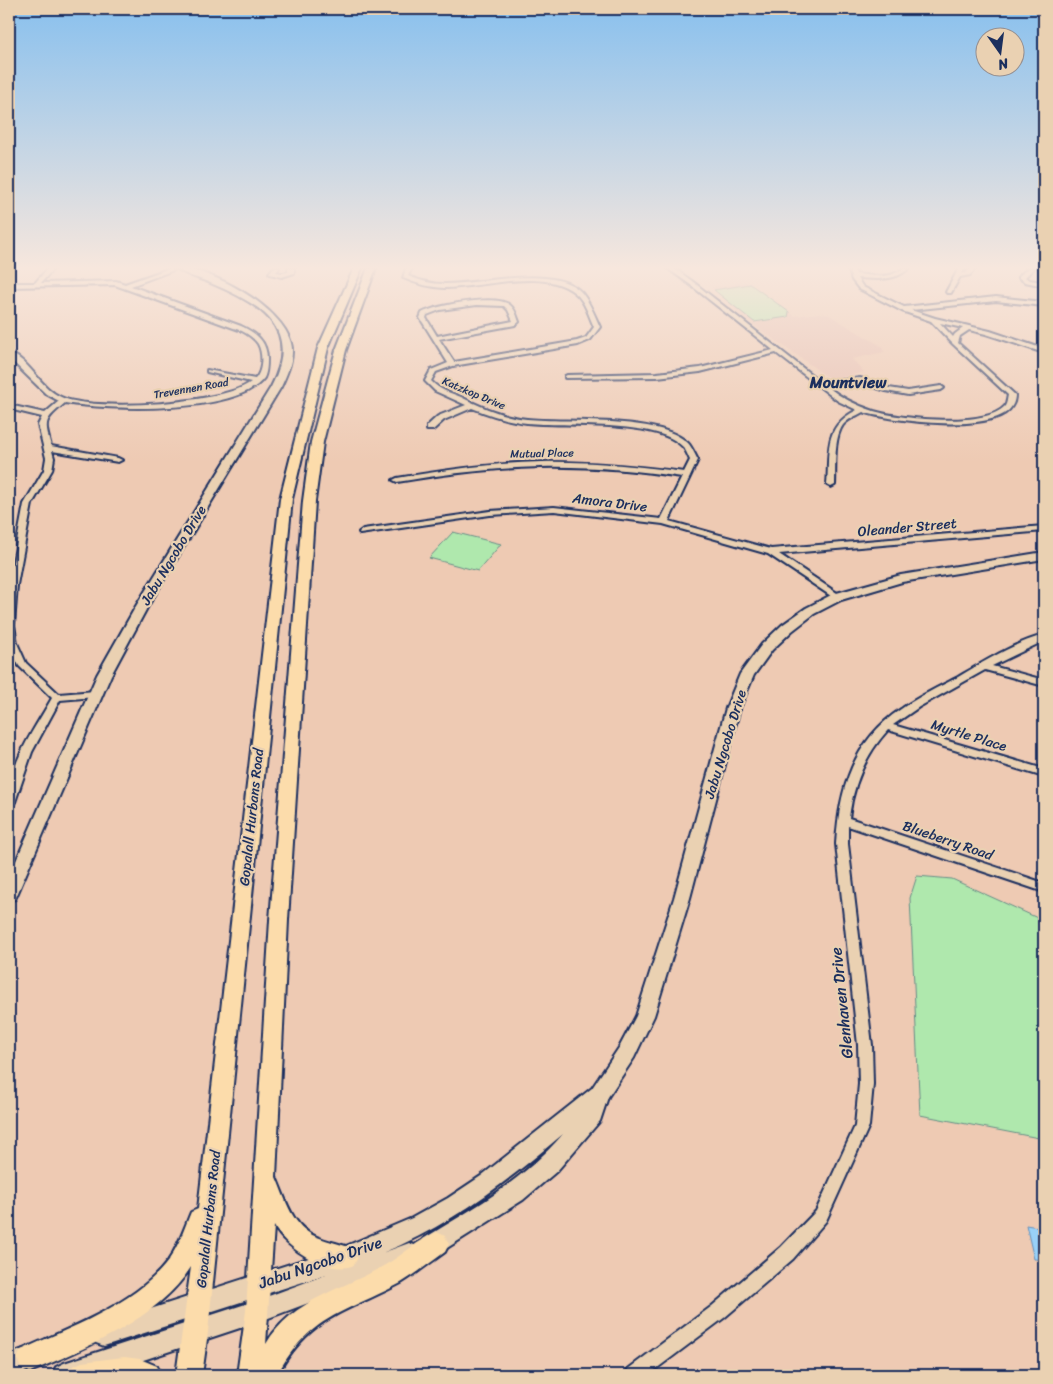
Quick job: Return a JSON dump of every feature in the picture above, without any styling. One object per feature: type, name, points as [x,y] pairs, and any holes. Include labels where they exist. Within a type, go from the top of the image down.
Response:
[{"type":"main road","name":"Jabu Ngcobo Drive","points":[[9,895],[95,694],[142,606],[276,387],[283,372],[287,355],[287,342],[283,333]]},
{"type":"main road","name":"Gopalall Hurbans Road","points":[[190,1375],[286,499],[324,348],[331,333]]},
{"type":"main road","points":[[250,1375],[258,1311],[267,1180],[279,920],[309,501],[317,442],[341,350],[348,333]]},
{"type":"main road","name":"Jabu Ngcobo Drive","points":[[20,1362],[368,1249],[438,1215],[487,1184],[599,1094],[627,1052],[645,1016],[682,898],[733,708],[747,674],[767,647],[787,628],[810,611],[837,597],[901,579],[1044,555]]},
{"type":"main road","name":"Jabu Ngcobo Drive","points":[[64,1375],[258,1311],[437,1244],[516,1193],[550,1164],[593,1115],[599,1094]]},
{"type":"main road","points":[[20,1362],[138,1305],[162,1287],[195,1240],[217,1128]]},
{"type":"main road","points":[[267,1180],[282,1220],[290,1234],[303,1245],[346,1257]]},
{"type":"main road","points":[[263,1375],[281,1343],[301,1322],[339,1298],[393,1274],[437,1244]]},
{"type":"main road","points":[[82,1375],[137,1370],[148,1375]]},
{"type":"street","points":[[210,371],[257,381],[264,369],[265,351],[260,341],[251,333]]},
{"type":"street","points":[[433,333],[437,345],[452,364]]},
{"type":"street","points":[[436,338],[470,333]]},
{"type":"street","name":"Katzkop Drive","points":[[593,333],[588,339],[578,343],[452,364],[433,371],[429,376],[430,385],[472,405],[504,417],[527,421],[643,427],[665,433],[684,442],[692,452],[694,460],[664,522]]},
{"type":"street","points":[[754,333],[840,400],[862,410],[892,418],[930,422],[986,418],[1009,409],[1013,402],[1012,395],[945,333]]},
{"type":"street","points":[[955,343],[957,335],[961,333]]},
{"type":"street","points":[[987,333],[1006,337],[1044,351]]},
{"type":"street","points":[[567,377],[657,375],[700,370],[777,351]]},
{"type":"street","name":"Trevennen Road","points":[[9,355],[56,398],[63,401],[101,407],[171,405],[226,395],[244,389],[257,381]]},
{"type":"street","points":[[819,384],[860,380],[888,390],[908,393],[941,388]]},
{"type":"street","points":[[63,401],[46,416],[42,425],[50,458],[48,470],[28,504],[13,584],[9,625],[12,643],[22,664],[57,697],[95,694]]},
{"type":"street","points":[[430,428],[441,418],[472,405]]},
{"type":"street","points":[[9,408],[46,416]]},
{"type":"street","points":[[831,485],[835,440],[839,426],[846,419],[862,410]]},
{"type":"street","points":[[47,448],[118,460]]},
{"type":"street","name":"Mutual Place","points":[[397,480],[463,469],[529,463],[612,465],[688,475]]},
{"type":"street","name":"Amora Drive","points":[[363,532],[490,513],[546,510],[597,513],[664,522],[771,552],[837,597]]},
{"type":"street","name":"Oleander Street","points":[[771,552],[1044,529]]},
{"type":"street","name":"Glenhaven Drive","points":[[634,1375],[718,1312],[787,1254],[821,1216],[862,1126],[866,1084],[865,1045],[842,844],[842,820],[848,789],[855,769],[866,750],[886,726],[902,712],[983,666],[1044,638]]},
{"type":"street","points":[[983,666],[1044,683]]},
{"type":"street","points":[[9,802],[27,752],[57,697]]},
{"type":"street","name":"Myrtle Place","points":[[886,726],[1044,773]]},
{"type":"street","name":"Blueberry Road","points":[[842,820],[1044,888]]},
{"type":"shaded area","points":[[765,333],[859,333],[881,346],[884,352],[852,359],[864,372],[832,380]]},
{"type":"green space","points":[[453,532],[501,544],[478,571],[429,558]]},
{"type":"green space","points":[[917,876],[952,879],[1044,921],[1044,1139],[920,1115],[910,898]]},
{"type":"water","points":[[1026,1225],[1044,1228],[1044,1260],[1034,1259]]},
{"type":"district","name":"Mountview","points":[[848,382]]}]
